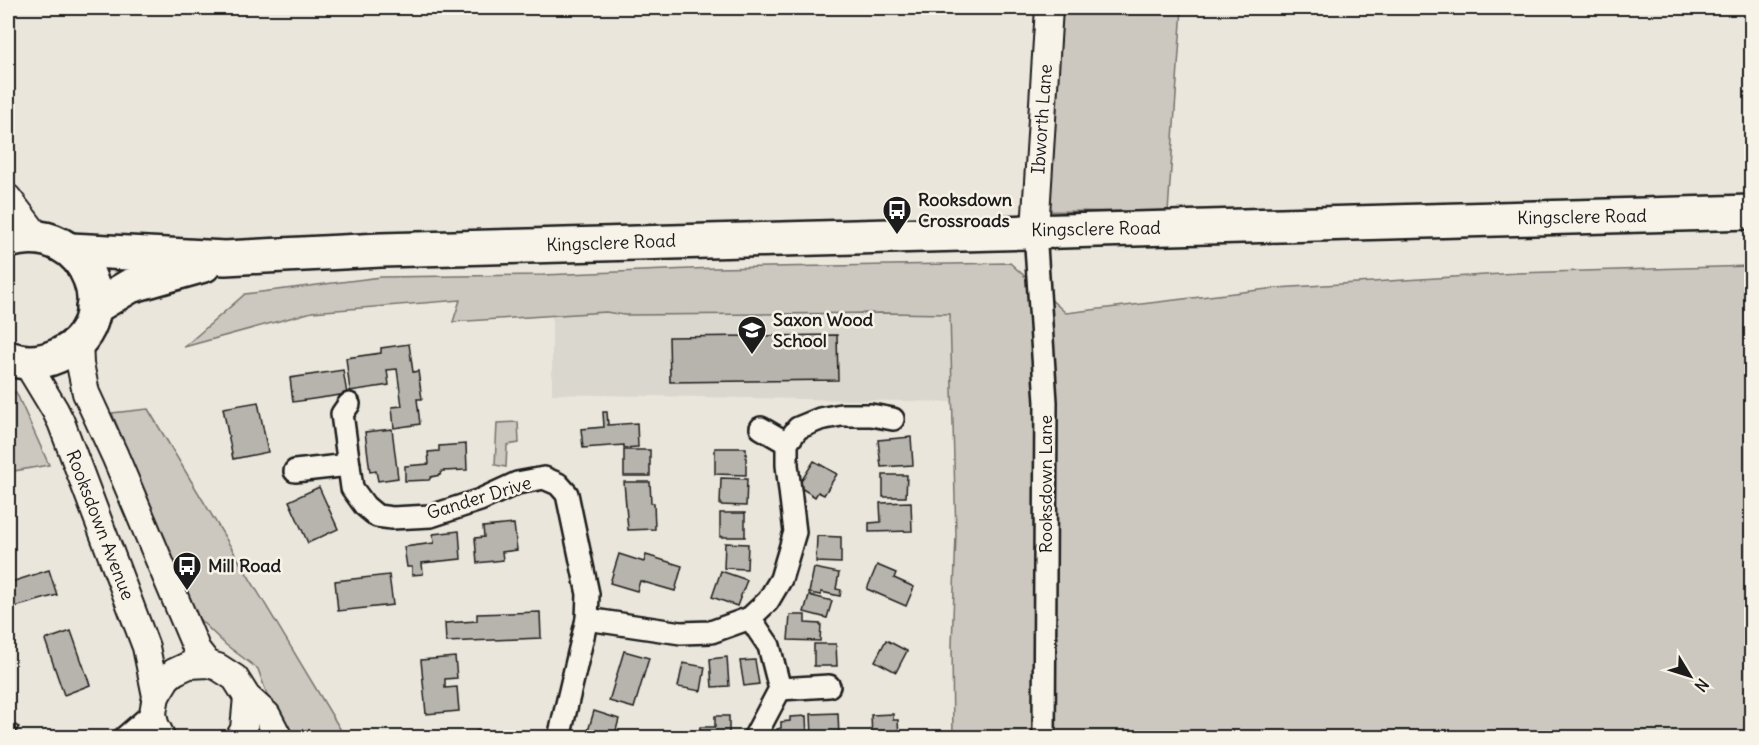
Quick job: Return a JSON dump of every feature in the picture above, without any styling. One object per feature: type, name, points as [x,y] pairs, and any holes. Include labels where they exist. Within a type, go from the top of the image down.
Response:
[{"type":"highway","name":"Kingsclere Road","points":[[70,250],[225,258],[381,250],[1035,230],[1752,212]]},
{"type":"highway","points":[[17,360],[46,361],[64,353],[79,340],[88,325],[93,308],[93,291],[89,276],[81,261],[70,250],[49,239],[22,238]]},
{"type":"highway","name":"Kingsclere Road","points":[[93,308],[130,286],[225,258]]},
{"type":"street","name":"Ibworth Lane","points":[[1035,230],[1049,8]]},
{"type":"street","points":[[8,198],[22,238]]},
{"type":"street","name":"Rooksdown Lane","points":[[1035,230],[1046,402],[1044,738]]},
{"type":"street","name":"Rooksdown Avenue","points":[[79,340],[80,364],[86,393],[197,650],[208,664]]},
{"type":"street","name":"Rooksdown Avenue","points":[[17,360],[55,410],[61,422],[146,647],[155,704],[155,724],[162,738]]},
{"type":"street","name":"Gander Drive","points":[[348,404],[342,414],[352,488],[365,506],[377,516],[392,518],[431,516],[480,500],[517,483],[544,478],[558,484],[567,495],[588,594],[587,619],[559,738]]},
{"type":"street","points":[[587,619],[681,633],[711,632],[750,618],[768,601],[782,579],[795,532],[786,465],[787,443],[798,428],[820,419],[841,415],[872,415],[893,419]]},
{"type":"street","points":[[761,428],[787,443]]},
{"type":"street","points":[[295,471],[349,465]]},
{"type":"street","points":[[750,618],[769,646],[780,690],[754,738]]},
{"type":"street","points":[[124,738],[155,704],[167,678],[189,665],[208,664],[218,667],[235,678],[247,697],[267,715],[279,738]]},
{"type":"street","points":[[780,690],[829,686]]},
{"type":"street","points":[[239,738],[244,729],[247,697]]},
{"type":"shaded area","points":[[1063,8],[1182,8],[1168,212],[1047,211]]},
{"type":"shaded area","points":[[1010,263],[1066,313],[1276,288],[1517,273],[1751,266],[1751,737],[953,737],[952,646],[956,534],[950,314],[624,315],[606,312],[453,322],[460,300],[312,312],[184,347],[245,294],[381,277]]},
{"type":"shaded area","name":"Saxon Wood School","points":[[606,312],[624,315],[950,314],[952,402],[552,394],[552,315]]},
{"type":"shaded area","points":[[16,392],[49,465],[8,472],[8,393]]},
{"type":"shaded area","points":[[148,409],[345,737],[288,737],[271,706],[258,669],[226,645],[198,618],[120,457],[125,445],[112,413]]},
{"type":"shaded area","points":[[518,422],[519,443],[507,445],[506,467],[495,465],[497,423]]},
{"type":"building","name":"Saxon Wood School","points":[[837,335],[838,380],[670,382],[669,337]]},
{"type":"building","points":[[409,344],[413,372],[418,371],[422,399],[417,399],[420,424],[394,428],[392,407],[402,406],[397,369],[387,370],[389,385],[350,391],[346,358],[381,353],[381,348]]},
{"type":"building","points":[[343,370],[347,394],[293,402],[290,378]]},
{"type":"building","points":[[258,402],[268,452],[233,459],[223,408]]},
{"type":"building","points":[[603,412],[607,412],[608,425],[637,423],[638,447],[624,448],[624,445],[583,448],[581,429],[604,427]]},
{"type":"building","points":[[392,429],[398,478],[378,481],[376,471],[370,472],[365,432]]},
{"type":"building","points":[[911,437],[913,465],[881,467],[878,440]]},
{"type":"building","points":[[466,444],[467,470],[442,471],[440,475],[431,477],[429,480],[405,481],[405,466],[429,464],[428,452],[439,451],[439,446]]},
{"type":"building","points":[[715,448],[746,448],[746,475],[715,474]]},
{"type":"building","points":[[624,450],[650,450],[650,476],[624,476]]},
{"type":"building","points":[[814,461],[837,474],[824,495],[818,492],[815,497],[798,486]]},
{"type":"building","points":[[883,475],[907,475],[906,497],[883,497]]},
{"type":"building","points":[[721,478],[747,479],[746,506],[720,505]]},
{"type":"building","points":[[624,482],[650,482],[655,529],[628,530]]},
{"type":"building","points":[[319,487],[338,529],[308,543],[289,501]]},
{"type":"building","points":[[911,502],[912,531],[869,532],[869,523],[881,522],[880,503]]},
{"type":"building","points":[[720,513],[745,513],[745,537],[720,537]]},
{"type":"building","points":[[514,524],[517,550],[502,552],[503,560],[477,563],[475,538],[484,537],[483,527]]},
{"type":"building","points":[[459,531],[461,559],[422,563],[423,574],[412,575],[412,567],[407,567],[404,547],[434,543],[433,534]]},
{"type":"building","points":[[817,536],[841,537],[841,563],[816,562]]},
{"type":"building","points":[[725,543],[748,544],[747,569],[724,568]]},
{"type":"building","points":[[619,554],[644,562],[646,555],[682,566],[675,591],[640,581],[637,591],[610,583]]},
{"type":"building","points":[[877,565],[896,573],[894,578],[914,587],[906,606],[867,589]]},
{"type":"building","points":[[814,568],[839,573],[836,589],[841,590],[840,596],[821,592],[821,595],[809,593]]},
{"type":"building","points":[[49,570],[57,595],[8,609],[8,583]]},
{"type":"building","points":[[721,571],[747,580],[737,606],[712,597]]},
{"type":"building","points":[[389,575],[393,605],[338,611],[335,581]]},
{"type":"building","points":[[809,595],[832,601],[827,618],[804,612]]},
{"type":"building","points":[[540,612],[541,638],[446,642],[445,623],[477,621],[477,614]]},
{"type":"building","points":[[790,615],[805,615],[805,623],[821,624],[820,641],[788,640]]},
{"type":"building","points":[[71,631],[90,685],[64,695],[45,640]]},
{"type":"building","points":[[886,640],[907,651],[896,672],[875,661]]},
{"type":"building","points":[[814,644],[836,644],[837,666],[814,666]]},
{"type":"building","points":[[624,651],[649,658],[634,708],[609,701]]},
{"type":"building","points":[[455,657],[457,678],[445,679],[445,688],[457,687],[459,711],[426,714],[421,660]]},
{"type":"building","points":[[727,657],[729,686],[712,687],[710,659]]},
{"type":"building","points":[[755,660],[759,684],[744,686],[740,661]]},
{"type":"building","points":[[683,663],[705,667],[701,691],[678,687]]},
{"type":"building","points":[[594,711],[619,719],[614,738],[586,738]]},
{"type":"building","points":[[838,713],[839,738],[812,738],[811,714]]},
{"type":"building","points":[[893,714],[893,720],[898,720],[899,738],[872,738],[871,715]]},
{"type":"building","points":[[715,716],[729,716],[729,738],[700,738],[700,727],[715,727]]},
{"type":"building","points":[[806,716],[807,738],[773,738],[773,734],[777,734],[777,729],[781,728],[781,722],[790,721],[790,717]]},
{"type":"building","points":[[8,721],[19,727],[12,738],[8,738]]},
{"type":"building","points":[[502,730],[503,738],[476,738],[476,731]]},
{"type":"place","name":"Rooksdown Crossroads","points":[[897,236]]},
{"type":"place","name":"Saxon Wood School","points":[[752,356]]},
{"type":"place","name":"Mill Road","points":[[187,592]]}]
